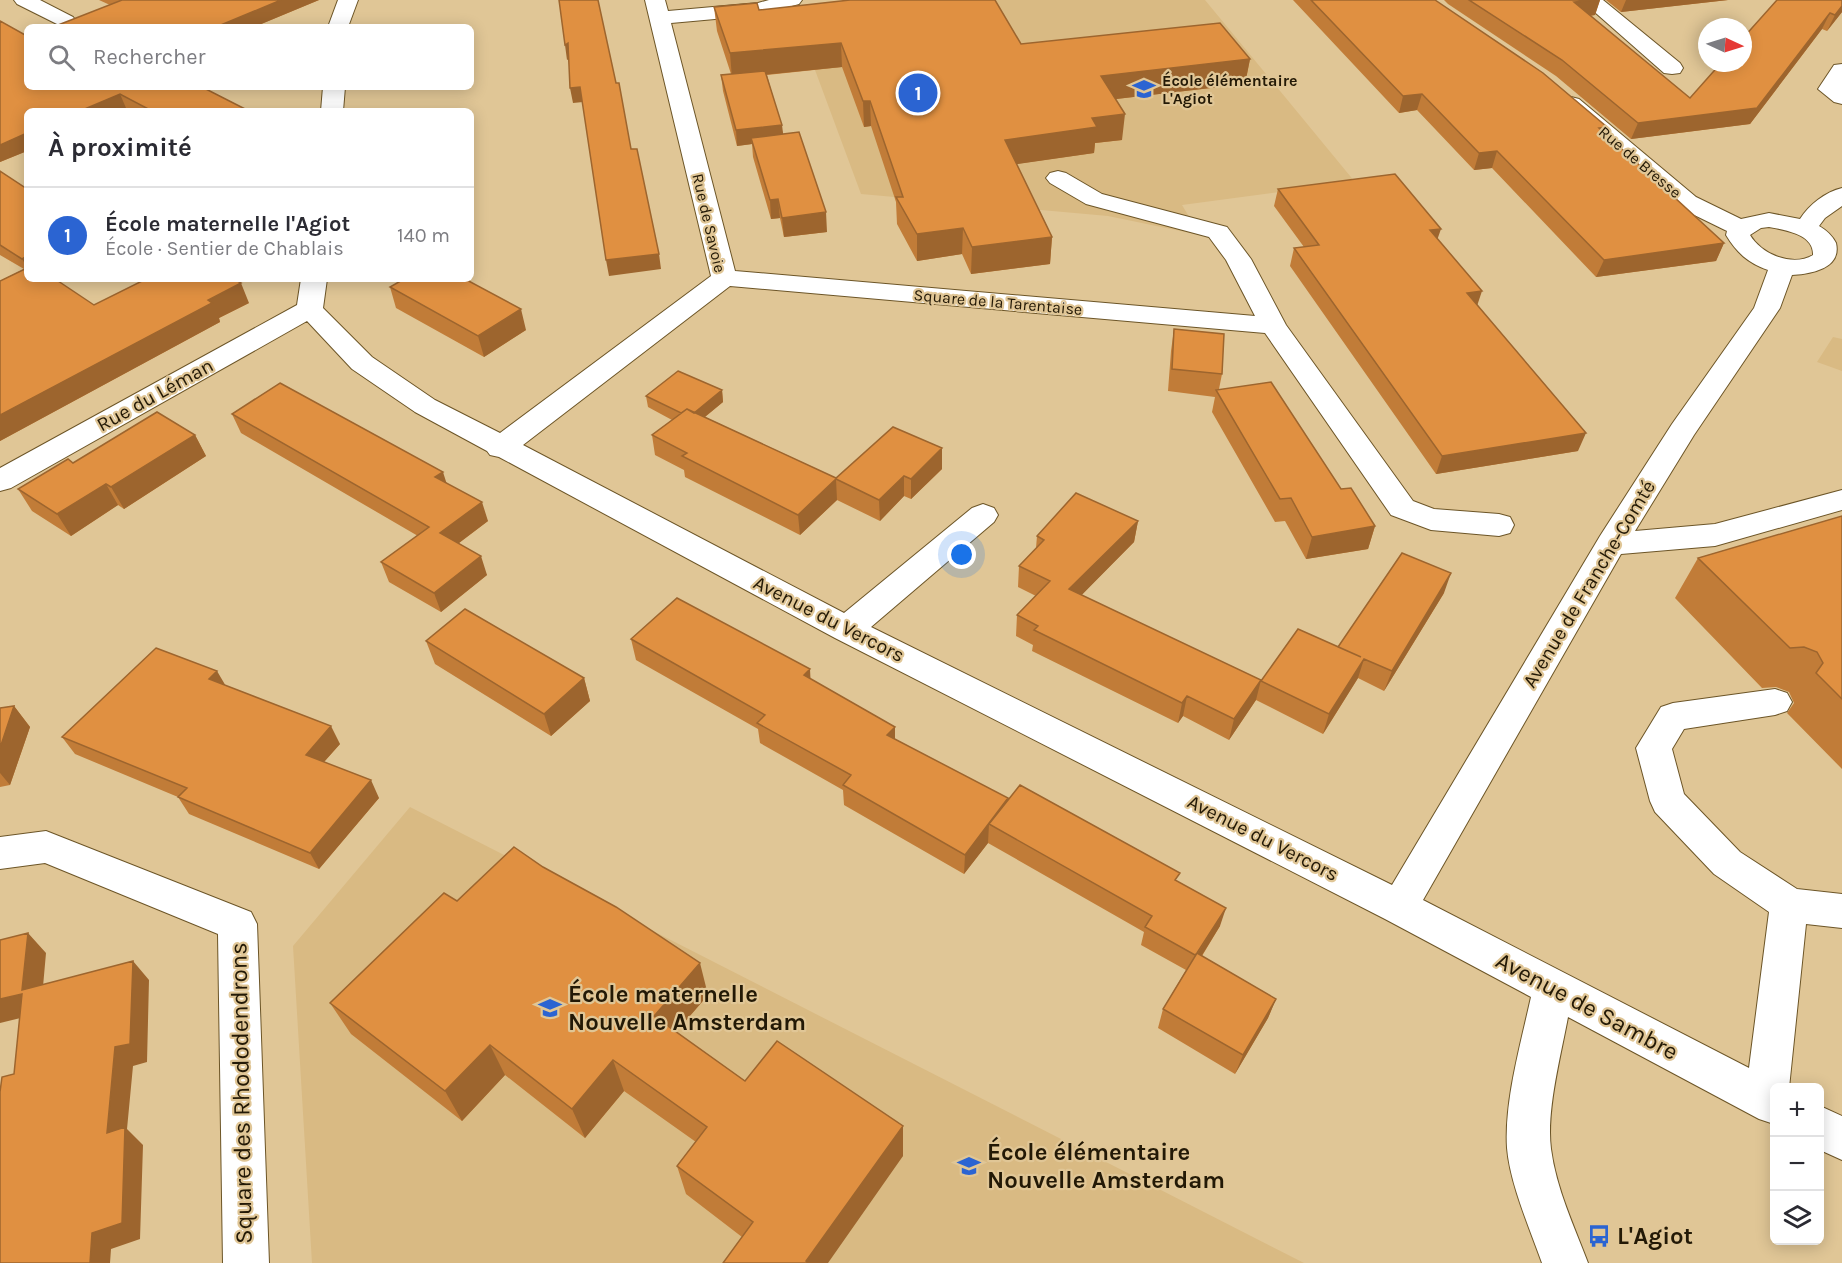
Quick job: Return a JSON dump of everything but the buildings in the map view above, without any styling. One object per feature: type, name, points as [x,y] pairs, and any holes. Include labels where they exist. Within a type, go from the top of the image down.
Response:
[{"type":"street","points":[[24,0],[66,21]]},
{"type":"street","points":[[339,24],[348,0]]},
{"type":"street","points":[[658,9],[759,9],[792,0]]},
{"type":"street","points":[[1590,0],[1672,68]]},
{"type":"street","name":"Rue de Savoie","points":[[500,448],[724,278],[658,9]]},
{"type":"street","points":[[1842,70],[1829,89],[1842,97]]},
{"type":"street","points":[[332,108],[334,90]]},
{"type":"street","name":"Rue de Bresse","points":[[1556,91],[1687,202],[1741,228]]},
{"type":"street","points":[[1058,178],[1094,199],[1218,232],[1238,259],[1273,326],[1402,508],[1431,519],[1499,525]]},
{"type":"street","points":[[1805,229],[1816,213],[1842,195]]},
{"type":"street","points":[[1769,220],[1805,229],[1824,243],[1827,251],[1826,258],[1812,265],[1783,265],[1759,257],[1748,249],[1738,235],[1741,228],[1756,221],[1769,220]]},
{"type":"street","name":"Avenue de Franche-Comté","points":[[1399,907],[1611,544],[1682,430],[1767,308],[1783,265]]},
{"type":"street","name":"Square de la Tarentaise","points":[[724,278],[1273,326]]},
{"type":"street","name":"Avenue du Vercors","points":[[312,294],[362,363],[425,406],[500,448],[847,629],[1399,907]]},
{"type":"street","name":"Rue du Léman","points":[[0,481],[312,294]]},
{"type":"street","points":[[1611,544],[1715,535],[1842,500]]},
{"type":"street","points":[[847,629],[983,514]]},
{"type":"street","points":[[1775,702],[1673,717],[1654,748],[1668,801],[1727,863],[1789,905],[1842,910]]},
{"type":"street","name":"Square des Rhododendrons","points":[[0,853],[46,847],[237,924],[246,1263]]},
{"type":"street","points":[[1772,1083],[1789,905]]},
{"type":"street","name":"Avenue de Sambre","points":[[1399,907],[1770,1101]]},
{"type":"street","points":[[1553,989],[1532,1093],[1529,1148],[1542,1201],[1565,1263]]},
{"type":"street","points":[[1824,1129],[1842,1139]]},
{"type":"shaded area","points":[[865,0],[1205,0],[1355,182],[1182,205],[1200,235],[1108,216],[861,194],[792,8]]},
{"type":"shaded area","points":[[1833,337],[1842,339],[1842,371],[1817,362]]},
{"type":"shaded area","name":"École maternelle Nouvelle Amsterdam","points":[[410,807],[1304,1263],[312,1263],[293,946]]},
{"type":"place","name":"École élémentaire L'Agiot","points":[[1144,89]]},
{"type":"place","name":"École maternelle l'Agiot","points":[[918,93]]},
{"type":"place","name":"École maternelle Nouvelle Amsterdam","points":[[550,1008]]},
{"type":"place","name":"École élémentaire Nouvelle Amsterdam","points":[[969,1166]]},
{"type":"place","name":"L'Agiot","points":[[1599,1236]]}]
